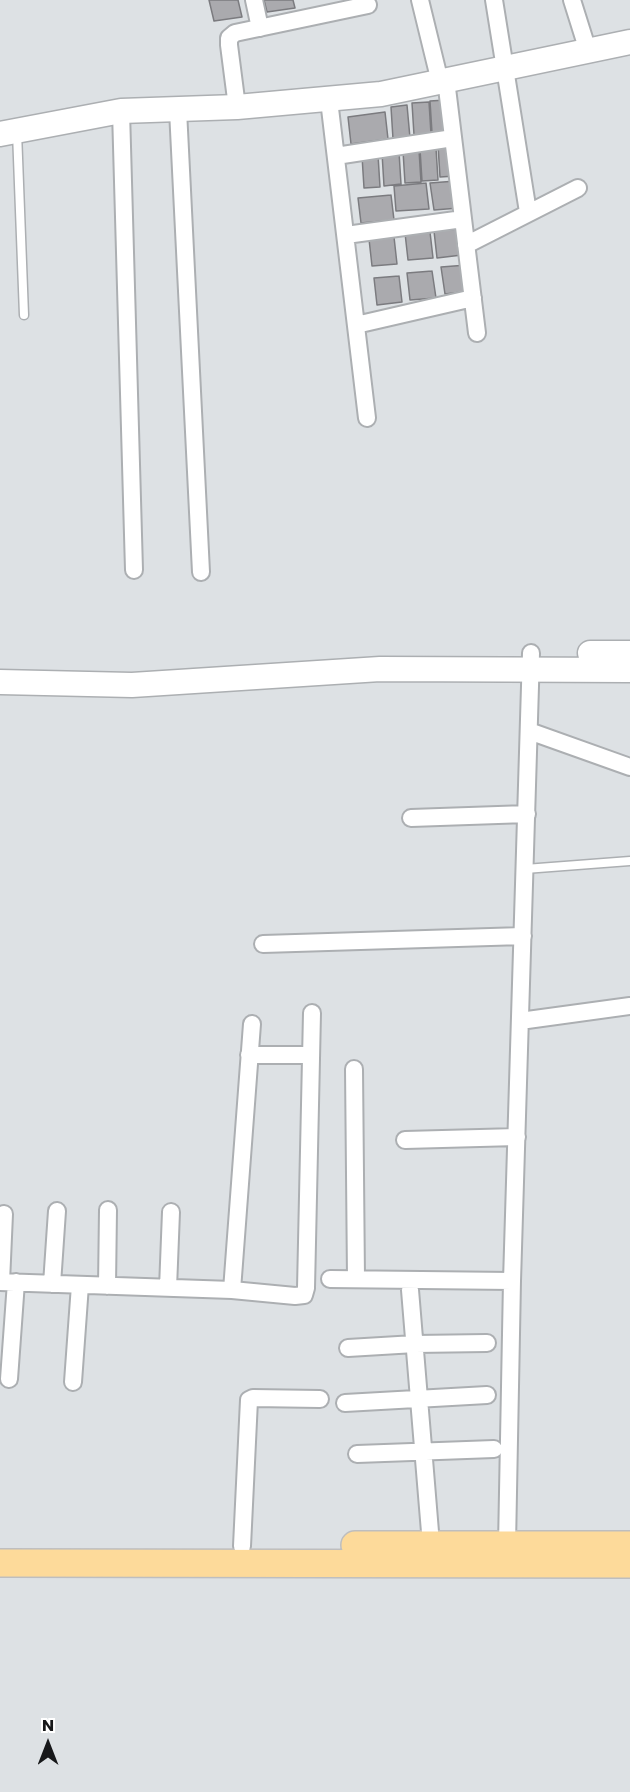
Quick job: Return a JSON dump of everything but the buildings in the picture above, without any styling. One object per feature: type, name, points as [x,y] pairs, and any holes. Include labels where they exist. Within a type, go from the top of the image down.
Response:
[{"type":"main road","points":[[0,1546],[630,1545]]},
{"type":"main road","points":[[0,1563],[630,1564]]},
{"type":"street","points":[[254,0],[260,28]]},
{"type":"street","points":[[420,0],[443,81],[453,138],[477,333]]},
{"type":"street","points":[[494,0],[528,212]]},
{"type":"street","points":[[572,0],[588,51]]},
{"type":"street","points":[[237,107],[229,38],[235,33],[368,5]]},
{"type":"street","points":[[9,133],[121,111],[237,107],[381,94],[630,42]]},
{"type":"street","points":[[329,100],[367,418]]},
{"type":"street","points":[[178,110],[201,572]]},
{"type":"street","points":[[121,111],[134,570]]},
{"type":"street","points":[[336,156],[453,138]]},
{"type":"street","points":[[466,245],[578,188]]},
{"type":"street","points":[[345,235],[463,219]]},
{"type":"street","points":[[356,324],[473,298]]},
{"type":"street","points":[[0,682],[132,685],[630,653]]},
{"type":"street","points":[[0,667],[154,671],[441,656],[630,670]]},
{"type":"street","points":[[507,1545],[512,1281],[531,661]]},
{"type":"street","points":[[529,730],[630,767]]},
{"type":"street","points":[[411,818],[527,814]]},
{"type":"street","points":[[263,945],[523,936]]},
{"type":"street","points":[[520,1021],[630,1005]]},
{"type":"street","points":[[6,1282],[232,1290],[304,1295],[306,1288],[312,1013]]},
{"type":"street","points":[[232,1290],[252,1024]]},
{"type":"street","points":[[249,1055],[310,1055]]},
{"type":"street","points":[[354,1069],[356,1279]]},
{"type":"street","points":[[405,1140],[517,1137]]},
{"type":"street","points":[[107,1286],[108,1210]]},
{"type":"street","points":[[52,1284],[57,1211]]},
{"type":"street","points":[[168,1288],[171,1212]]},
{"type":"street","points":[[4,1214],[9,1379]]},
{"type":"street","points":[[330,1279],[512,1281]]},
{"type":"street","points":[[73,1382],[80,1284]]},
{"type":"street","points":[[410,1290],[431,1544]]},
{"type":"street","points":[[348,1348],[487,1343]]},
{"type":"street","points":[[345,1403],[487,1395]]},
{"type":"street","points":[[242,1546],[249,1400],[254,1398],[320,1399]]},
{"type":"street","points":[[357,1454],[494,1449]]},
{"type":"lane","points":[[9,133],[24,315]]},
{"type":"lane","points":[[525,869],[630,861]]}]
